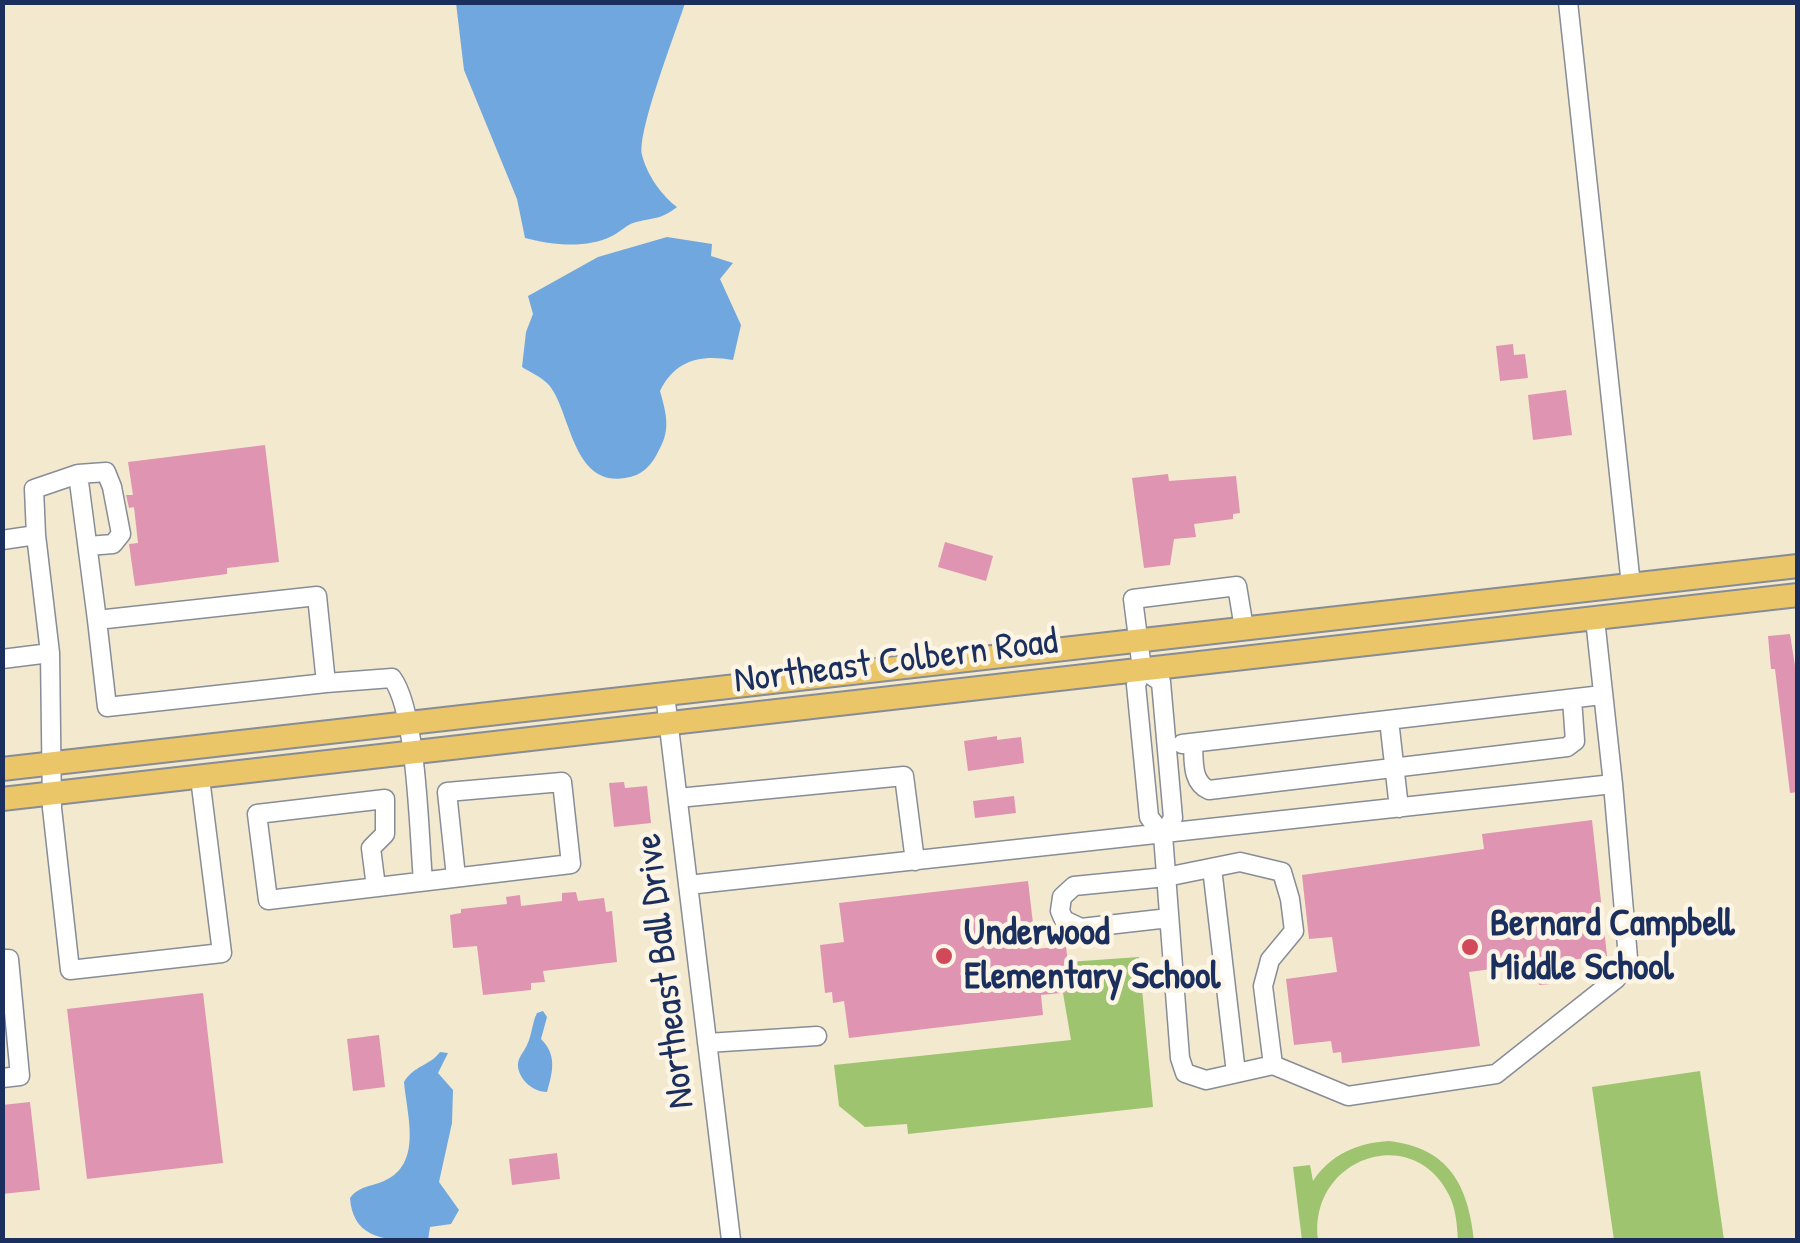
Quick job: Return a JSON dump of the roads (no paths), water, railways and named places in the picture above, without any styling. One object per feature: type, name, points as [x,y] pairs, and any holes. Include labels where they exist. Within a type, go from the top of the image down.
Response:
[{"type":"main road","name":"Northeast Colbern Road","points":[[2,768],[1798,566]]},
{"type":"main road","name":"Northeast Colbern Road","points":[[2,799],[1798,595]]},
{"type":"street","points":[[1568,2],[1631,584]]},
{"type":"street","points":[[88,546],[112,544],[120,534],[106,472],[78,474],[34,489],[50,653],[52,794],[70,970],[222,953],[200,778]]},
{"type":"street","points":[[78,474],[107,707],[392,678],[399,688],[409,723],[423,881]]},
{"type":"street","points":[[2,540],[36,535]]},
{"type":"street","points":[[1244,628],[1237,586],[1133,600],[1142,669],[1136,686],[1149,818],[1162,835],[1180,1058],[1185,1073],[1206,1080],[1273,1065],[1348,1096],[1496,1074],[1616,979],[1628,958],[1594,619]]},
{"type":"street","points":[[97,620],[316,596],[326,683]]},
{"type":"street","points":[[2,659],[50,653]]},
{"type":"street","points":[[1142,669],[1161,682],[1174,818],[1162,835]]},
{"type":"street","name":"Northeast Ball Drive","points":[[665,694],[731,1240]]},
{"type":"street","points":[[1166,746],[1602,695]]},
{"type":"street","points":[[1192,742],[1196,778],[1208,790],[1568,747],[1575,741],[1572,699]]},
{"type":"street","points":[[1389,720],[1399,808]]},
{"type":"street","points":[[678,798],[904,776],[915,861]]},
{"type":"street","points":[[376,887],[371,848],[385,834],[385,799],[257,814],[268,900],[572,864],[562,782],[447,792],[456,877]]},
{"type":"street","points":[[688,885],[1613,784]]},
{"type":"street","points":[[1169,918],[1071,926],[1060,911],[1062,896],[1074,886],[1166,878],[1240,862],[1282,872],[1294,931],[1270,960],[1263,986],[1273,1065]]},
{"type":"street","points":[[1217,867],[1236,1074]]},
{"type":"street","points":[[2,960],[8,959],[20,1076],[2,1078]]},
{"type":"street","points":[[707,1043],[818,1036]]},
{"type":"water","points":[[456,3],[685,3],[642,143],[644,163],[651,177],[677,207],[591,243],[558,244],[525,238],[517,199],[464,70]]},
{"type":"water","points":[[667,237],[712,244],[711,256],[733,263],[720,279],[741,325],[733,360],[700,359],[673,372],[660,391],[666,428],[653,460],[636,475],[607,478],[593,471],[583,459],[548,384],[522,367],[526,332],[533,314],[528,296],[598,257]]},
{"type":"water","points":[[543,1011],[547,1017],[541,1039],[550,1051],[552,1064],[547,1092],[528,1085],[518,1067],[537,1013]]},
{"type":"water","points":[[440,1052],[448,1053],[438,1073],[453,1090],[452,1123],[439,1182],[459,1210],[451,1224],[430,1227],[428,1240],[377,1236],[359,1224],[350,1198],[361,1189],[384,1181],[404,1163],[410,1138],[404,1082]]},
{"type":"place","name":"Bernard Campbell Middle School","points":[[1470,947]]},
{"type":"place","name":"Underwood Elementary School","points":[[944,956]]}]
